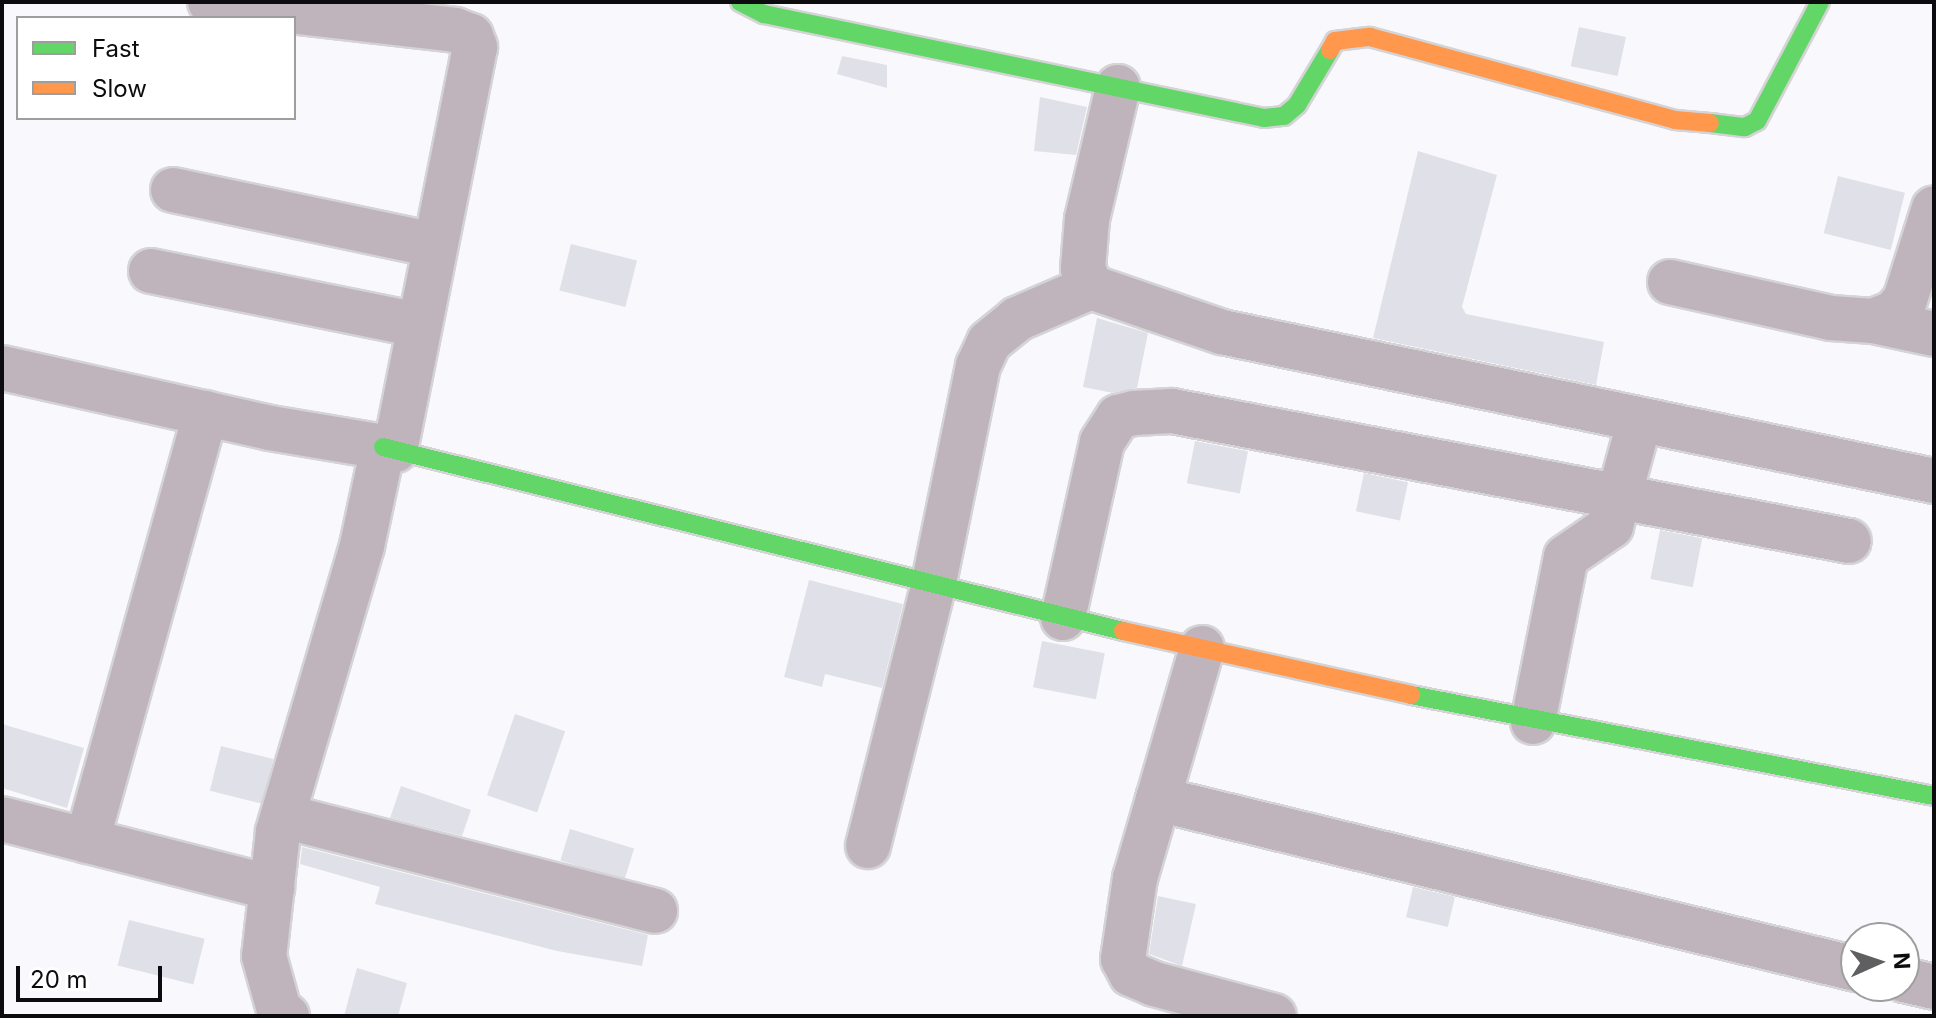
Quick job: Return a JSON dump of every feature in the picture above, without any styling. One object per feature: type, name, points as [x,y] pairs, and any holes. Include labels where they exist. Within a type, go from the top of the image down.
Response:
[{"type":"street","points":[[210,2],[386,18],[471,36],[473,68],[419,325],[362,546],[283,816],[264,956],[279,1014]]},
{"type":"street","points":[[740,2],[764,14],[1264,118],[1284,116],[1297,105],[1335,41],[1370,37],[1675,120],[1745,127],[1757,121],[1820,2]]},
{"type":"street","points":[[1091,287],[1083,269],[1087,219],[1118,87]]},
{"type":"street","points":[[173,190],[434,245]]},
{"type":"street","points":[[1873,321],[1894,313],[1905,300],[1934,208]]},
{"type":"street","points":[[151,271],[419,325]]},
{"type":"street","points":[[1670,282],[1831,318],[1873,321],[1934,334]]},
{"type":"street","points":[[868,846],[933,587],[966,411],[989,342],[1017,319],[1091,287],[1222,332],[1639,423],[1934,481]]},
{"type":"street","points":[[2,368],[206,413],[389,448],[1063,618],[1533,722],[1934,796]]},
{"type":"street","points":[[1063,618],[1102,442],[1118,417],[1134,413],[1172,411],[1849,541]]},
{"type":"street","points":[[87,841],[206,413]]},
{"type":"street","points":[[1533,722],[1566,557],[1611,526],[1622,499],[1639,423]]},
{"type":"street","points":[[1202,648],[1158,799],[1123,959],[1131,974],[1274,1016]]},
{"type":"street","points":[[1158,799],[1840,965]]},
{"type":"street","points":[[283,816],[655,911]]},
{"type":"street","points":[[2,819],[272,888]]},
{"type":"street","points":[[1929,1016],[1934,988]]},
{"type":"building","points":[[1579,27],[1626,37],[1618,76],[1571,66]]},
{"type":"building","points":[[842,56],[887,65],[887,88],[837,74]]},
{"type":"building","points":[[1040,97],[1087,107],[1076,155],[1034,151]]},
{"type":"building","points":[[1418,151],[1497,175],[1462,307],[1466,314],[1604,342],[1596,385],[1373,338]]},
{"type":"building","points":[[1838,176],[1905,193],[1891,250],[1824,233]]},
{"type":"building","points":[[571,244],[637,260],[625,307],[559,291]]},
{"type":"building","points":[[1097,318],[1148,333],[1137,388],[1113,393],[1083,387]]},
{"type":"building","points":[[1195,441],[1248,451],[1240,494],[1187,483]]},
{"type":"building","points":[[1364,473],[1408,482],[1400,521],[1356,511]]},
{"type":"building","points":[[1660,530],[1702,538],[1693,587],[1650,579]]},
{"type":"building","points":[[809,580],[903,604],[882,688],[825,674],[822,687],[784,677]]},
{"type":"building","points":[[1042,641],[1105,653],[1096,699],[1033,687]]},
{"type":"building","points":[[515,714],[565,731],[537,813],[487,795]]},
{"type":"building","points":[[2,724],[84,748],[67,808],[2,788]]},
{"type":"building","points":[[221,746],[273,759],[262,804],[210,791]]},
{"type":"building","points":[[401,786],[471,810],[462,836],[390,818]]},
{"type":"building","points":[[570,829],[634,849],[624,880],[560,861]]},
{"type":"building","points":[[302,847],[648,935],[642,966],[557,951],[375,904],[380,887],[300,864]]},
{"type":"building","points":[[1413,887],[1455,897],[1448,927],[1406,917]]},
{"type":"building","points":[[1158,896],[1196,904],[1182,966],[1149,954]]},
{"type":"building","points":[[129,920],[205,939],[193,984],[118,966]]},
{"type":"building","points":[[357,968],[407,983],[398,1016],[344,1016]]},
{"type":"traffic: fast","points":[[740,2],[764,14],[1264,118],[1284,116],[1297,105],[1330,50]]},
{"type":"traffic: fast","points":[[1710,123],[1745,127],[1757,121],[1820,2]]},
{"type":"traffic: fast","points":[[383,447],[1123,631]]},
{"type":"traffic: fast","points":[[1411,695],[1934,796]]},
{"type":"traffic: slow","points":[[1330,50],[1335,41],[1370,37],[1675,120],[1710,123]]},
{"type":"traffic: slow","points":[[1123,631],[1411,695]]}]
